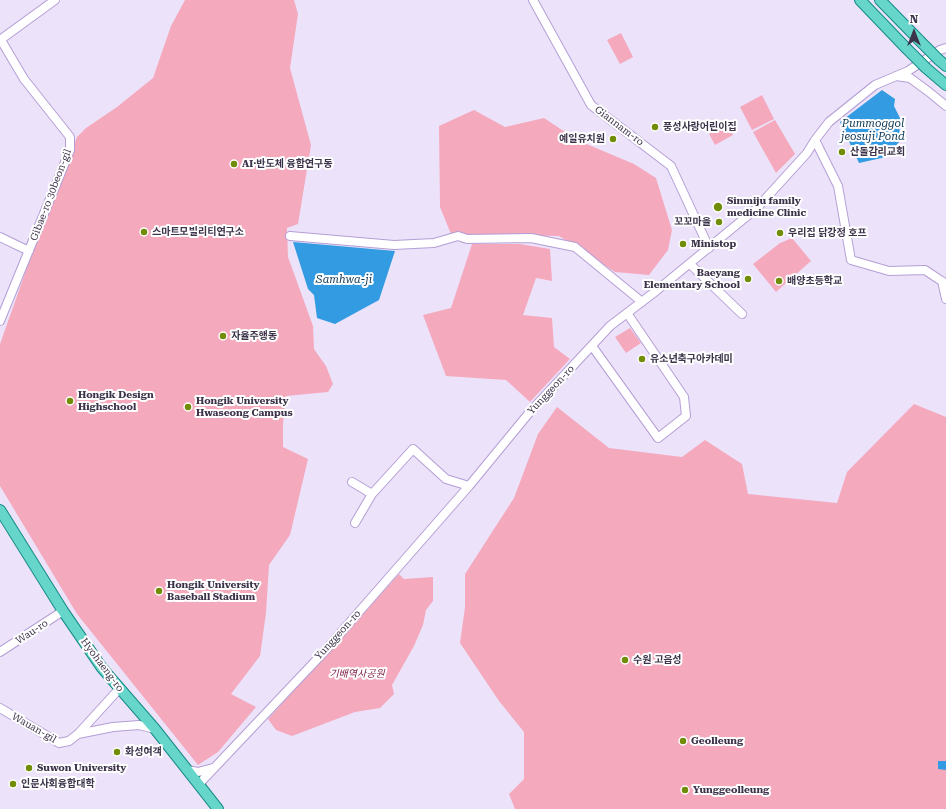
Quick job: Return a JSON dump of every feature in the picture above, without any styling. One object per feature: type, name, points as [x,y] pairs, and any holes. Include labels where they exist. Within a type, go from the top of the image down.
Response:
[{"type":"main road","points":[[860,0],[906,48],[946,86]]},
{"type":"main road","points":[[880,0],[943,63]]},
{"type":"main road","name":"Hyohaeng-ro","points":[[0,510],[63,611],[102,668],[155,729],[218,809]]},
{"type":"street","points":[[0,40],[55,0]]},
{"type":"street","name":"Giannam-ro","points":[[534,0],[591,105],[671,166],[709,248]]},
{"type":"street","name":"Gibae-ro 30beon-gil","points":[[0,40],[24,79],[70,137],[70,150],[0,321]]},
{"type":"street","name":"Yunggeon-ro","points":[[199,784],[324,653],[469,486],[529,413],[610,326],[690,264],[757,208],[808,153],[815,140],[829,122],[875,85],[908,71],[940,50],[946,48]]},
{"type":"street","points":[[896,76],[910,78],[946,106]]},
{"type":"street","points":[[815,140],[838,186],[851,260],[889,272],[925,270],[944,282],[946,299]]},
{"type":"street","points":[[290,236],[394,245],[434,243],[458,236],[467,239],[531,238],[575,247],[642,302]]},
{"type":"street","points":[[0,237],[29,251]]},
{"type":"street","points":[[690,264],[742,314]]},
{"type":"street","points":[[592,346],[658,438],[686,416],[684,397],[627,313]]},
{"type":"street","points":[[354,523],[372,494],[413,449],[446,479],[469,486]]},
{"type":"street","points":[[352,482],[372,494]]},
{"type":"street","name":"Wau-ro","points":[[0,652],[63,611]]},
{"type":"street","name":"Wauan-gil","points":[[0,708],[60,743],[69,741],[78,734],[119,689]]},
{"type":"street","points":[[78,734],[113,727],[139,725],[155,729]]},
{"type":"street","points":[[187,770],[201,771],[213,768]]},
{"type":"green space","points":[[185,0],[294,0],[298,14],[290,68],[311,145],[298,224],[287,228],[288,257],[313,326],[314,349],[326,366],[333,384],[328,392],[286,396],[283,424],[283,447],[308,459],[290,535],[269,565],[266,613],[260,656],[231,694],[256,707],[218,752],[198,765],[77,614],[0,486],[0,344],[41,228],[77,137],[86,128],[117,107],[153,78],[171,26]]},
{"type":"green space","points":[[621,33],[633,57],[620,64],[607,40]]},
{"type":"green space","points":[[762,95],[774,119],[752,130],[740,107]]},
{"type":"green space","points":[[474,110],[505,127],[544,118],[577,140],[634,164],[656,178],[672,230],[668,250],[649,275],[615,272],[559,236],[451,234],[440,207],[439,126]]},
{"type":"green space","points":[[775,120],[795,154],[776,173],[753,132]]},
{"type":"green space","points":[[727,124],[733,135],[715,145],[709,134]]},
{"type":"green space","points":[[792,238],[811,261],[776,292],[753,264],[780,243]]},
{"type":"green space","points":[[472,244],[520,244],[550,249],[552,281],[536,278],[523,315],[552,318],[554,347],[570,359],[530,402],[506,380],[446,376],[423,315],[451,308]]},
{"type":"green space","points":[[630,328],[641,343],[626,353],[615,337]]},
{"type":"green space","points":[[914,404],[946,417],[946,809],[515,809],[509,794],[524,779],[524,732],[499,701],[460,643],[465,607],[465,574],[514,498],[538,434],[557,407],[609,448],[682,457],[705,440],[742,464],[748,494],[837,503],[847,472]]},
{"type":"green space","name":"기배역사공원","points":[[399,574],[404,579],[433,577],[433,601],[426,610],[423,625],[414,646],[392,685],[394,694],[380,708],[355,712],[292,736],[276,730],[268,719]]},
{"type":"water","name":"Pummoggol jeosuji Pond","points":[[882,90],[895,99],[894,106],[900,118],[899,142],[886,157],[859,163],[840,122]]},
{"type":"water","name":"Samhwa-ji","points":[[293,242],[395,251],[379,300],[335,324],[317,318],[314,295],[308,289]]},
{"type":"water","points":[[938,761],[946,761],[946,770],[938,769]]},
{"type":"place","name":"풍성사랑어린이집","points":[[655,127]]},
{"type":"place","name":"예일유치원","points":[[613,139]]},
{"type":"place","name":"산돌감리교회","points":[[842,152]]},
{"type":"place","name":"AI·반도체 융합연구동","points":[[234,164]]},
{"type":"place","name":"Sinmiju family medicine Clinic","points":[[718,207]]},
{"type":"place","name":"꼬꼬마을","points":[[719,222]]},
{"type":"place","name":"스마트모빌리티연구소","points":[[144,232]]},
{"type":"place","name":"우리집 닭강정 호프","points":[[780,233]]},
{"type":"place","name":"Ministop","points":[[683,244]]},
{"type":"place","name":"Baeyang Elementary School","points":[[748,279]]},
{"type":"place","name":"배양초등학교","points":[[779,281]]},
{"type":"place","name":"자율주행동","points":[[223,336]]},
{"type":"place","name":"유소년축구아카데미","points":[[642,359]]},
{"type":"place","name":"Hongik Design Highschool","points":[[70,401]]},
{"type":"place","name":"Hongik University Hwaseong Campus","points":[[188,407]]},
{"type":"place","name":"Hongik University Baseball Stadium","points":[[159,591]]},
{"type":"place","name":"수원 고읍성","points":[[625,660]]},
{"type":"place","name":"Geolleung","points":[[683,741]]},
{"type":"place","name":"화성여객","points":[[117,752]]},
{"type":"place","name":"Suwon University","points":[[29,768]]},
{"type":"place","name":"인문사회융합대학","points":[[13,784]]},
{"type":"place","name":"Yunggeolleung","points":[[685,790]]}]
